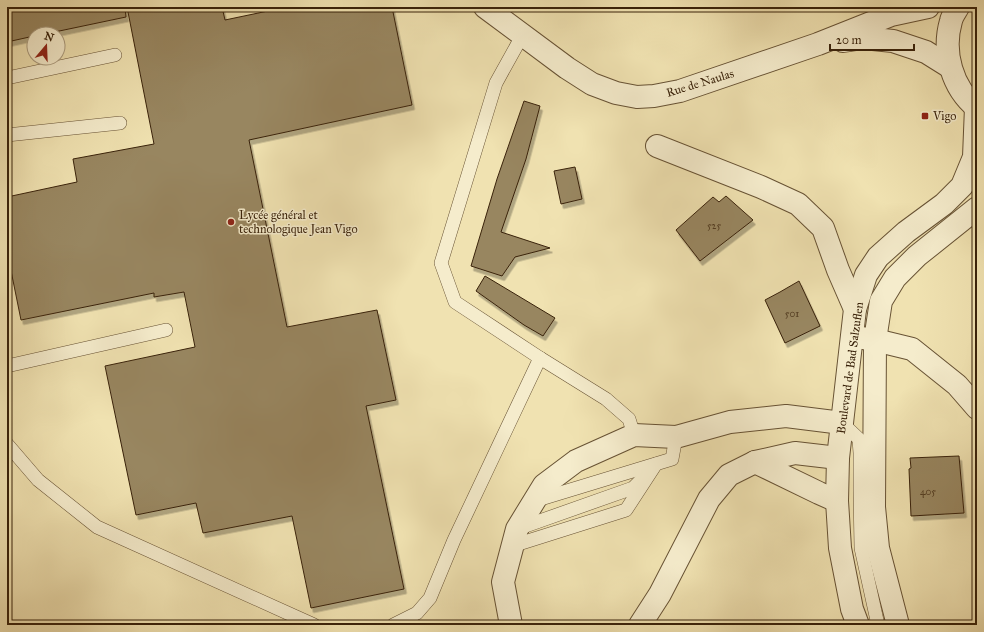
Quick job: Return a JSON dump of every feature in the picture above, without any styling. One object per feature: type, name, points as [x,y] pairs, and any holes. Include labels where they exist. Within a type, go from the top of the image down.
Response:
[{"type":"street","name":"Rue de Naulas","points":[[485,7],[522,36],[592,84],[616,93],[637,97],[654,96],[680,91],[818,44],[891,15],[928,7]]},
{"type":"street","points":[[958,7],[951,21],[948,44],[950,67],[956,82],[964,95],[976,107]]},
{"type":"street","name":"Rue de Naulas","points":[[818,44],[863,38],[894,41],[926,52],[950,67]]},
{"type":"street","name":"Boulevard de Bad Salzuflen","points":[[858,625],[852,609],[840,548],[837,500],[838,458],[855,309],[866,275],[878,257],[906,232],[944,204],[962,186],[974,157],[976,107]]},
{"type":"street","points":[[657,146],[761,187],[798,204],[823,228],[838,270],[855,309]]},
{"type":"street","name":"Boulevard de Bad Salzuflen","points":[[898,625],[878,548],[874,507],[875,340],[881,301],[895,278],[917,256],[977,208]]},
{"type":"street","points":[[852,336],[912,349],[957,385],[977,408]]},
{"type":"street","points":[[511,625],[503,582],[515,538],[544,485],[576,461],[634,435],[676,437],[730,422],[786,416],[842,423]]},
{"type":"street","points":[[640,625],[660,594],[709,499],[729,476],[755,462],[795,453],[838,458]]},
{"type":"street","points":[[755,462],[818,493],[837,500]]},
{"type":"lane","points":[[522,36],[496,83],[440,263],[455,302],[606,399],[629,419],[634,435]]},
{"type":"lane","points":[[7,78],[115,55]]},
{"type":"lane","points":[[7,135],[120,123]]},
{"type":"lane","points":[[7,366],[166,330]]},
{"type":"lane","points":[[393,625],[416,612],[430,598],[454,540],[540,358]]},
{"type":"lane","points":[[842,423],[859,439],[861,548],[878,625]]},
{"type":"lane","points":[[838,458],[860,453],[875,429]]},
{"type":"lane","points":[[534,501],[672,459],[676,437]]},
{"type":"lane","points":[[7,444],[38,480],[97,527],[314,625]]},
{"type":"lane","points":[[515,538],[634,488],[656,464]]},
{"type":"lane","points":[[515,538],[626,510],[656,464]]},
{"type":"building","points":[[7,7],[125,7],[126,17],[66,30],[66,26],[26,26],[26,38],[7,42]]},
{"type":"building","points":[[127,7],[222,7],[225,20],[287,7],[392,7],[412,105],[249,140],[287,327],[377,310],[396,400],[366,406],[404,589],[311,608],[292,516],[203,533],[196,503],[136,515],[105,366],[195,347],[184,292],[154,297],[154,293],[21,320],[7,251],[7,197],[77,182],[73,159],[154,144]]},
{"type":"building","points":[[524,101],[540,106],[526,159],[501,232],[550,248],[515,257],[502,276],[471,266],[497,179]]},
{"type":"building","points":[[575,167],[582,199],[561,204],[554,171]]},
{"type":"building","points":[[726,196],[753,220],[700,261],[676,230],[713,197],[719,202]]},
{"type":"building","points":[[485,276],[555,318],[543,336],[524,325],[476,291]]},
{"type":"building","points":[[799,281],[820,326],[785,343],[765,300]]},
{"type":"building","points":[[959,456],[964,513],[911,516],[910,458]]},
{"type":"place","name":"Vigo","points":[[925,116]]},
{"type":"place","name":"Lycée général et technologique Jean Vigo","points":[[231,222]]}]
